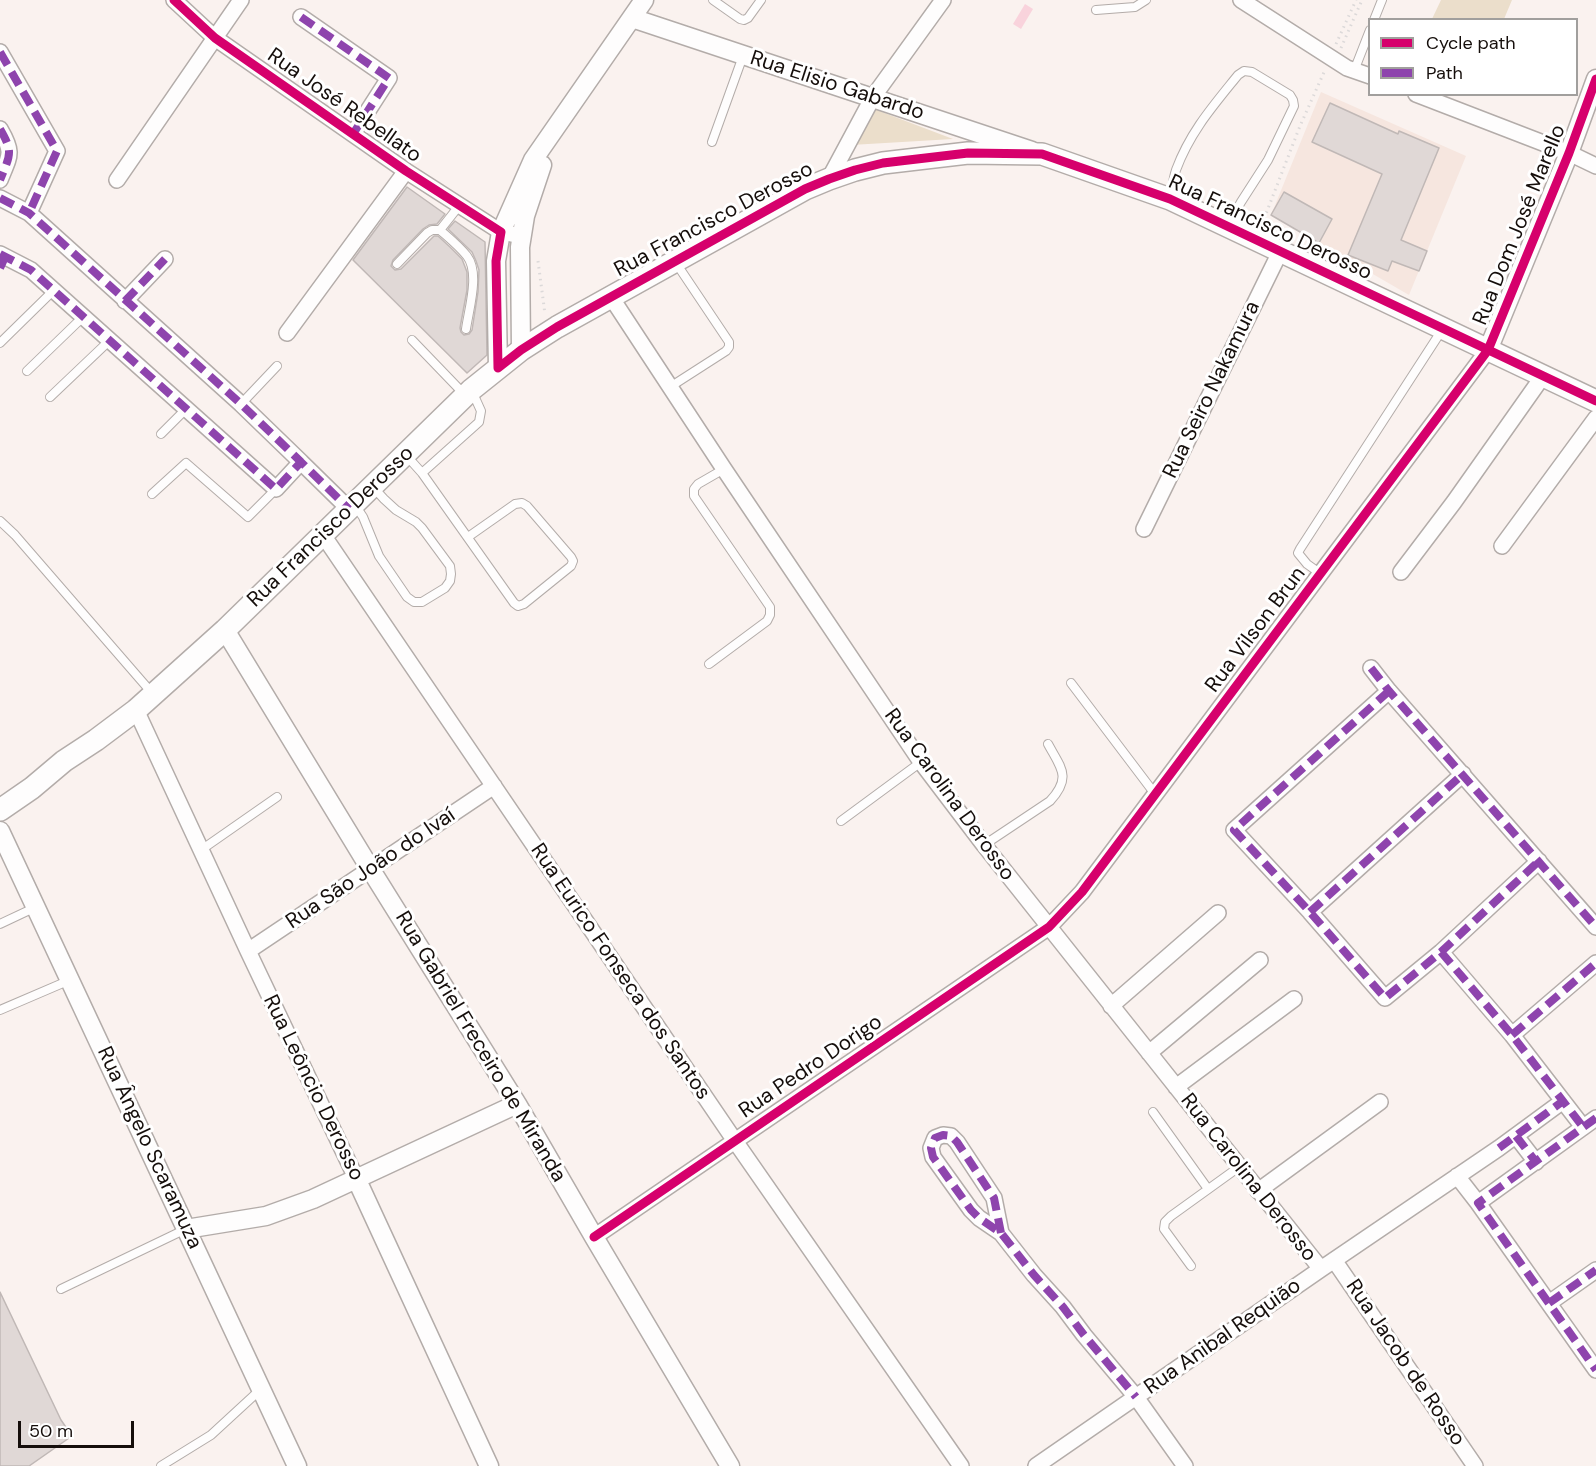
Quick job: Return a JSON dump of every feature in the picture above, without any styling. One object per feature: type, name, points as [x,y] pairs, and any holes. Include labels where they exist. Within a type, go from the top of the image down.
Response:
[{"type":"main road","name":"Rua Francisco Derosso","points":[[0,810],[136,710],[225,630],[468,393],[521,350],[557,327],[805,189],[855,170],[883,163],[968,153],[1042,154],[1170,199],[1596,401]]},
{"type":"main road","name":"Rua Francisco Derosso","points":[[0,794],[46,768],[64,761]]},
{"type":"street","name":"Rua José Rebellato","points":[[174,0],[215,38],[406,171],[501,232],[521,236]]},
{"type":"street","points":[[117,180],[241,0]]},
{"type":"street","points":[[498,368],[496,261],[501,232],[533,160],[644,0]]},
{"type":"street","points":[[829,178],[873,97],[943,0]]},
{"type":"street","points":[[1241,0],[1351,69],[1368,75]]},
{"type":"street","points":[[301,17],[389,78],[353,134]]},
{"type":"street","name":"Rua Elisio Gabardo","points":[[632,18],[1042,154]]},
{"type":"street","points":[[0,52],[57,151],[29,213]]},
{"type":"street","name":"Rua Dom José Marello","points":[[1488,350],[1569,153],[1596,79]]},
{"type":"street","points":[[1421,96],[1569,153],[1596,166]]},
{"type":"street","points":[[521,350],[521,236],[532,193],[557,127]]},
{"type":"street","points":[[0,129],[9,145],[10,156],[0,180]]},
{"type":"street","points":[[287,333],[406,171]]},
{"type":"street","points":[[0,198],[29,213],[352,507]]},
{"type":"street","name":"Rua Seiro Nakamura","points":[[1144,529],[1280,252]]},
{"type":"street","points":[[125,301],[165,259]]},
{"type":"street","points":[[2,260],[32,270],[276,489],[300,462]]},
{"type":"street","name":"Rua Carolina Derosso","points":[[611,297],[921,762],[984,845],[1320,1269]]},
{"type":"street","name":"Rua Vilson Brun","points":[[1049,927],[1082,892],[1488,350]]},
{"type":"street","points":[[1401,572],[1454,502],[1543,376]]},
{"type":"street","points":[[1502,546],[1596,418]]},
{"type":"street","name":"Rua Eurico Fonseca dos Santos","points":[[323,535],[735,1142],[961,1466]]},
{"type":"street","name":"Rua Gabriel Freceiro de Miranda","points":[[225,630],[517,1104],[730,1466]]},
{"type":"street","points":[[1371,668],[1596,927]]},
{"type":"street","points":[[1389,691],[1234,830],[1385,998],[1441,952],[1539,861]]},
{"type":"street","name":"Rua Leôncio Derosso","points":[[136,710],[489,1466]]},
{"type":"street","points":[[1310,912],[1463,774]]},
{"type":"street","name":"Rua São João do Ivaí","points":[[248,951],[494,786]]},
{"type":"street","name":"Rua Ângelo Scaramuza","points":[[0,831],[297,1466]]},
{"type":"street","points":[[1111,1006],[1218,913]]},
{"type":"street","name":"Rua Pedro Dorigo","points":[[594,1237],[1049,927]]},
{"type":"street","points":[[1441,952],[1512,1035],[1563,1101],[1590,1123],[1478,1203]]},
{"type":"street","points":[[1149,1053],[1260,960]]},
{"type":"street","points":[[1512,1035],[1596,963]]},
{"type":"street","points":[[1176,1087],[1294,999]]},
{"type":"street","points":[[1258,1191],[1380,1101]]},
{"type":"street","name":"Rua Anibal Requião","points":[[1036,1466],[1320,1269],[1500,1148],[1563,1101]]},
{"type":"street","points":[[186,1230],[266,1216],[313,1199],[517,1104]]},
{"type":"street","points":[[1001,1233],[994,1198],[957,1142],[943,1135],[935,1138],[931,1148],[933,1157],[971,1210],[1001,1233],[1063,1307],[1136,1397],[1185,1466]]},
{"type":"street","points":[[1516,1136],[1536,1162]]},
{"type":"street","points":[[1457,1176],[1596,1370]]},
{"type":"street","name":"Rua Jacob de Rosso","points":[[1334,1260],[1475,1466]]},
{"type":"street","points":[[1549,1303],[1596,1270]]},
{"type":"lane","points":[[712,0],[744,20],[748,18],[760,0]]},
{"type":"lane","points":[[1096,10],[1135,7],[1146,0]]},
{"type":"lane","points":[[1375,18],[1382,0]]},
{"type":"lane","points":[[1351,69],[1368,34]]},
{"type":"lane","points":[[712,142],[744,55]]},
{"type":"lane","points":[[1170,199],[1176,172],[1188,142],[1201,121],[1238,75],[1244,71],[1252,72],[1290,95],[1294,106],[1268,160],[1227,227]]},
{"type":"lane","points":[[440,230],[459,206]]},
{"type":"lane","points":[[397,264],[427,233],[440,230],[466,255],[472,266],[474,276],[466,329]]},
{"type":"lane","points":[[670,387],[729,347],[729,342],[675,261]]},
{"type":"lane","points":[[0,343],[54,290]]},
{"type":"lane","points":[[27,372],[84,316]]},
{"type":"lane","points":[[1321,574],[1300,558],[1298,554],[1300,549],[1443,328]]},
{"type":"lane","points":[[50,397],[110,340]]},
{"type":"lane","points":[[412,340],[468,393],[481,411],[479,422],[422,473]]},
{"type":"lane","points":[[241,404],[277,366]]},
{"type":"lane","points":[[161,434],[187,408]]},
{"type":"lane","points":[[405,454],[422,473],[514,603],[518,606],[524,604],[572,566],[571,557],[522,503],[515,504],[468,537]]},
{"type":"lane","points":[[152,494],[186,463],[248,517],[276,489]]},
{"type":"lane","points":[[709,664],[767,621],[770,615],[770,608],[694,496],[694,489],[698,484],[724,469]]},
{"type":"lane","points":[[352,507],[363,517],[379,556],[408,597],[414,602],[422,602],[445,588],[450,581],[450,566],[422,528],[396,510],[372,486]]},
{"type":"lane","points":[[0,521],[15,535],[153,694]]},
{"type":"lane","points":[[1071,682],[1155,794]]},
{"type":"lane","points":[[984,845],[1050,801],[1057,793],[1063,779],[1062,771],[1048,744]]},
{"type":"lane","points":[[841,821],[921,762]]},
{"type":"lane","points":[[201,850],[277,797]]},
{"type":"lane","points":[[0,924],[36,907]]},
{"type":"lane","points":[[0,1010],[71,980]]},
{"type":"lane","points":[[1153,1112],[1208,1189]]},
{"type":"lane","points":[[1191,1266],[1164,1229],[1165,1222],[1171,1215],[1239,1167]]},
{"type":"lane","points":[[61,1288],[186,1230]]},
{"type":"lane","points":[[161,1466],[211,1435],[261,1389]]},
{"type":"path","points":[[1351,69],[1340,50],[1362,0]]},
{"type":"path","points":[[1261,226],[1300,126]]},
{"type":"path","points":[[520,256],[537,256],[545,314],[557,327]]},
{"type":"shaded area","points":[[1441,0],[1512,0],[1504,18],[1432,18]]},
{"type":"shaded area","points":[[1025,4],[1033,9],[1021,29],[1013,24]]},
{"type":"shaded area","points":[[1321,92],[1466,156],[1409,295],[1271,215]]},
{"type":"shaded area","points":[[874,109],[953,139],[851,145]]},
{"type":"building","points":[[1330,103],[1398,134],[1399,131],[1439,148],[1401,240],[1427,251],[1419,271],[1392,261],[1388,271],[1348,255],[1382,174],[1312,142]]},
{"type":"building","points":[[407,187],[445,214],[437,224],[423,229],[393,260],[391,266],[395,270],[401,269],[434,236],[438,236],[450,247],[462,259],[467,272],[467,290],[460,328],[464,335],[469,334],[472,330],[479,270],[472,252],[448,229],[455,221],[485,242],[487,355],[467,373],[353,260]]},
{"type":"building","points":[[1284,192],[1332,219],[1319,243],[1271,215]]},
{"type":"building","points":[[0,1292],[61,1420],[72,1436],[29,1466],[0,1466]]},
{"type":"marked path","points":[[301,17],[389,78],[353,134]]},
{"type":"marked path","points":[[0,52],[57,151],[29,213]]},
{"type":"marked path","points":[[0,129],[9,149],[0,180]]},
{"type":"marked path","points":[[0,198],[29,213],[241,404],[301,462]]},
{"type":"marked path","points":[[0,254],[31,270],[276,489],[301,462],[349,509]]},
{"type":"marked path","points":[[0,268],[5,257]]},
{"type":"marked path","points":[[125,301],[165,259]]},
{"type":"marked path","points":[[1371,668],[1596,927]]},
{"type":"marked path","points":[[1389,691],[1234,830],[1385,998],[1441,952],[1539,861]]},
{"type":"marked path","points":[[1310,912],[1463,774]]},
{"type":"marked path","points":[[1441,952],[1512,1035],[1583,1127]]},
{"type":"marked path","points":[[1512,1035],[1596,963]]},
{"type":"marked path","points":[[1499,1148],[1563,1101]]},
{"type":"marked path","points":[[1596,1118],[1478,1203],[1596,1370]]},
{"type":"marked path","points":[[1001,1233],[994,1198],[957,1142],[951,1136],[943,1135],[935,1138],[931,1148],[933,1157],[971,1210],[1001,1233],[1136,1397]]},
{"type":"marked path","points":[[1516,1136],[1536,1162]]},
{"type":"marked path","points":[[1549,1303],[1596,1270]]},
{"type":"cycle path","points":[[174,0],[215,38],[406,171],[501,232],[496,261],[498,368]]},
{"type":"cycle path","points":[[594,1237],[1049,927],[1082,892],[1488,350],[1569,153],[1596,79]]},
{"type":"cycle path","points":[[498,368],[557,327],[805,189],[829,179],[883,163],[968,153],[1042,154],[1170,199],[1596,401]]}]
